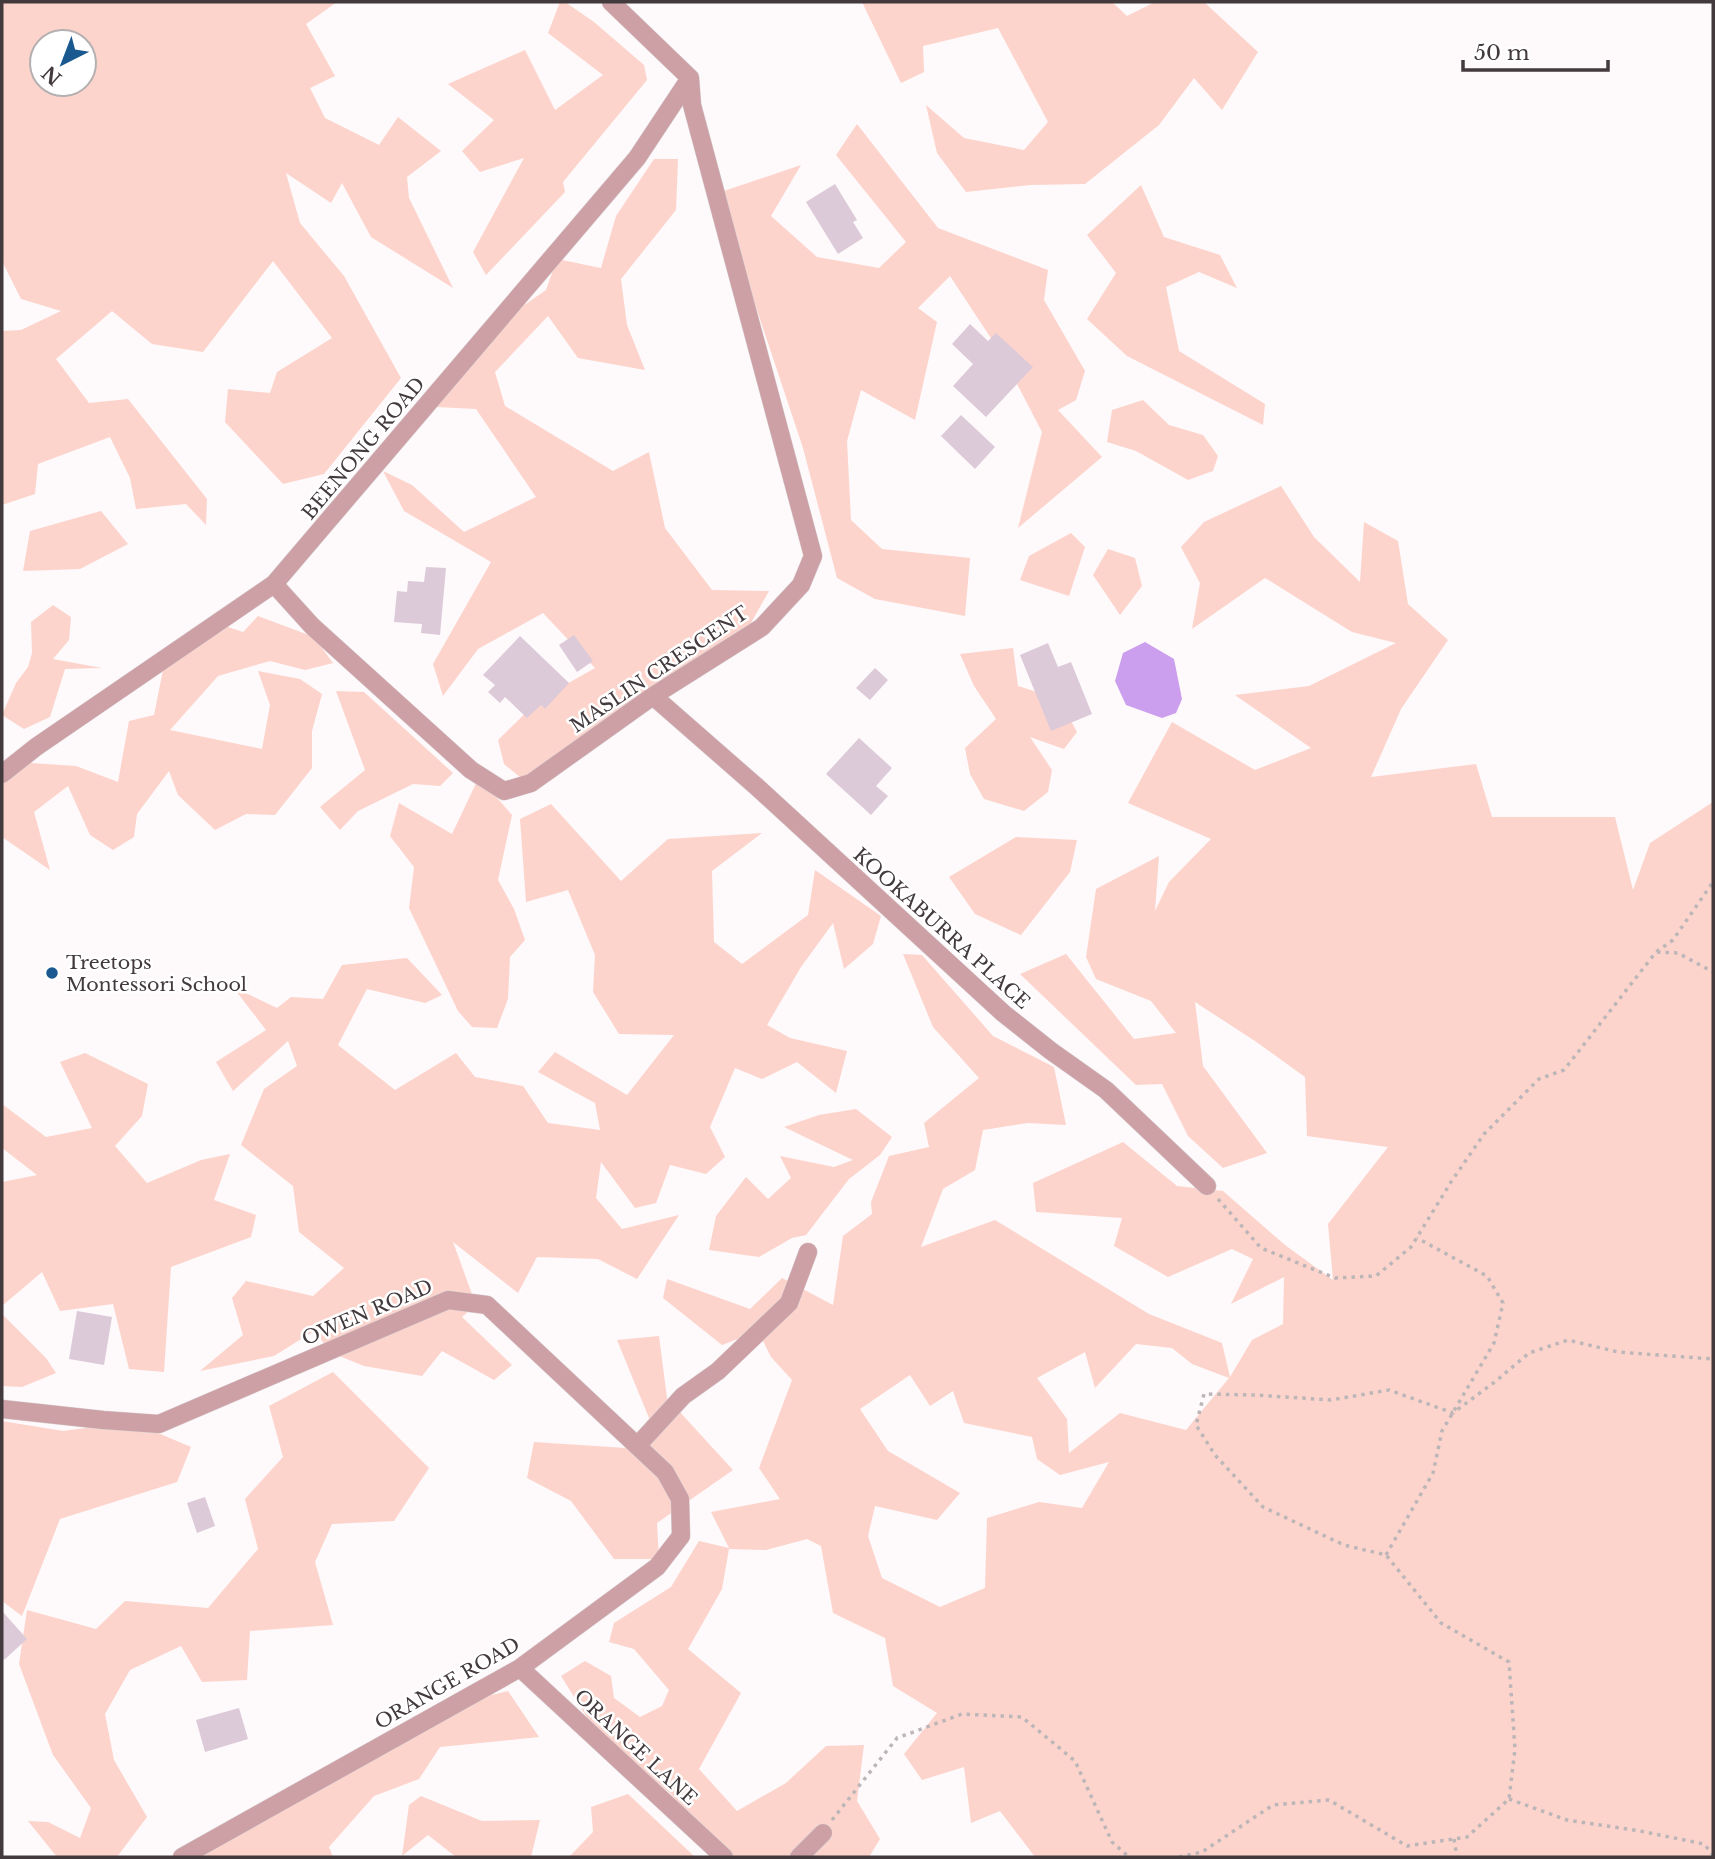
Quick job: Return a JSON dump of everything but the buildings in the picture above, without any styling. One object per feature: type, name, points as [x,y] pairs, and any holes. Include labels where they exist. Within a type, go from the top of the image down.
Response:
[{"type":"street","points":[[611,2],[690,78]]},
{"type":"street","name":"BEENONG ROAD","points":[[2,774],[36,747],[274,584],[637,158],[690,78]]},
{"type":"street","name":"MASLIN CRESCENT","points":[[274,584],[312,626],[471,770],[504,791],[531,783],[653,696],[762,627],[801,585],[813,556],[692,104],[690,78]]},
{"type":"street","name":"KOOKABURRA PLACE","points":[[653,696],[757,787],[1003,1013],[1106,1090],[1207,1186]]},
{"type":"street","points":[[637,1446],[683,1396],[718,1371],[789,1303],[808,1252]]},
{"type":"street","name":"OWEN ROAD","points":[[2,1409],[159,1424],[448,1300],[487,1306],[665,1472],[680,1499]]},
{"type":"street","name":"ORANGE ROAD","points":[[182,1857],[520,1668],[657,1567],[681,1536],[680,1499]]},
{"type":"street","name":"ORANGE LANE","points":[[520,1668],[724,1857]]},
{"type":"street","points":[[799,1857],[823,1833]]},
{"type":"path","points":[[1207,1186],[1261,1248],[1335,1278],[1376,1276],[1411,1247],[1451,1181],[1484,1134],[1538,1079],[1564,1070],[1656,952],[1672,940],[1713,882]]},
{"type":"path","points":[[1656,952],[1678,953],[1713,972]]},
{"type":"path","points":[[1386,1555],[1433,1473],[1442,1431],[1494,1343],[1503,1303],[1487,1276],[1417,1238]]},
{"type":"path","points":[[1453,1413],[1529,1353],[1567,1340],[1618,1352],[1713,1359]]},
{"type":"path","points":[[1179,1857],[1202,1852],[1273,1805],[1329,1800],[1407,1846],[1467,1837],[1509,1799],[1515,1749],[1509,1662],[1441,1623],[1386,1555],[1344,1545],[1263,1507],[1214,1455],[1196,1425],[1204,1394],[1331,1401],[1389,1390],[1453,1413]]},
{"type":"path","points":[[823,1833],[897,1738],[962,1714],[1022,1717],[1075,1761],[1112,1842],[1129,1857]]},
{"type":"path","points":[[1509,1799],[1567,1820],[1640,1830],[1704,1844],[1713,1855]]},
{"type":"path","points":[[1454,1839],[1457,1857]]},
{"type":"shaded area","points":[[2,2],[337,2],[306,24],[335,76],[310,88],[325,118],[379,145],[398,117],[441,151],[407,177],[409,198],[453,288],[371,237],[342,183],[331,203],[286,173],[300,223],[344,276],[401,378],[324,474],[283,484],[225,422],[228,389],[270,393],[277,372],[332,338],[273,261],[203,352],[152,344],[112,311],[56,359],[89,403],[128,399],[207,499],[206,525],[186,504],[136,509],[130,478],[110,437],[38,464],[35,494],[2,505],[2,331],[21,330],[61,311],[21,299],[2,261]]},
{"type":"shaded area","points":[[560,2],[565,2],[594,22],[644,65],[647,80],[563,182],[565,192],[486,275],[473,252],[524,158],[480,172],[462,151],[494,120],[448,84],[525,50],[555,110],[603,75],[548,33]]},
{"type":"shaded area","points":[[862,2],[1112,2],[1127,16],[1155,2],[1204,2],[1258,52],[1222,110],[1194,78],[1159,125],[1085,184],[1030,185],[966,192],[937,153],[926,105],[964,138],[1024,150],[1048,122],[998,28],[923,46],[924,72],[901,83]]},
{"type":"shaded area","points":[[857,124],[938,228],[1048,270],[1044,300],[1085,371],[1076,400],[1058,410],[1102,457],[1018,528],[1042,432],[1002,355],[950,276],[918,308],[937,322],[915,420],[861,390],[847,441],[851,520],[882,549],[970,558],[965,616],[875,599],[837,578],[803,448],[718,193],[801,165],[771,216],[817,257],[879,268],[906,242],[836,155]]},
{"type":"shaded area","points":[[654,159],[678,159],[676,210],[621,279],[627,325],[645,370],[578,358],[548,316],[495,372],[505,406],[613,471],[649,452],[665,528],[712,590],[769,591],[734,653],[672,677],[532,787],[504,764],[498,740],[540,699],[595,668],[543,613],[478,649],[443,696],[433,664],[491,562],[404,511],[383,471],[412,485],[464,532],[536,497],[476,409],[436,407],[520,308],[546,290],[557,259],[601,268],[616,216]]},
{"type":"shaded area","points":[[1141,185],[1164,237],[1220,255],[1237,288],[1199,272],[1166,287],[1179,351],[1265,404],[1263,425],[1127,356],[1087,319],[1116,273],[1087,235]]},
{"type":"shaded area","points":[[1143,400],[1169,425],[1203,435],[1218,456],[1213,471],[1188,480],[1136,451],[1107,442],[1112,410]]},
{"type":"shaded area","points":[[1281,486],[1314,537],[1360,582],[1364,522],[1398,541],[1408,604],[1448,640],[1401,709],[1371,777],[1476,764],[1492,817],[1615,817],[1633,890],[1650,843],[1713,802],[1713,1857],[1035,1857],[1000,1811],[971,1823],[964,1767],[922,1780],[904,1754],[937,1713],[893,1686],[885,1638],[833,1613],[821,1546],[807,1539],[766,1550],[729,1549],[722,1589],[688,1649],[741,1693],[699,1769],[737,1811],[786,1783],[826,1746],[864,1745],[857,1801],[880,1839],[869,1857],[724,1857],[671,1794],[627,1757],[601,1740],[561,1676],[585,1661],[611,1676],[614,1698],[640,1717],[662,1706],[669,1690],[634,1649],[609,1642],[614,1623],[671,1587],[699,1541],[729,1548],[711,1512],[780,1499],[759,1468],[792,1380],[771,1357],[758,1331],[722,1345],[663,1298],[667,1279],[750,1309],[782,1278],[833,1305],[843,1236],[872,1214],[871,1202],[889,1156],[929,1147],[924,1123],[979,1078],[933,1027],[903,954],[922,955],[993,1036],[1054,1067],[1066,1125],[1028,1123],[983,1130],[975,1170],[943,1189],[921,1247],[995,1220],[1149,1314],[1222,1343],[1230,1377],[1252,1340],[1283,1324],[1284,1277],[1231,1304],[1253,1259],[1232,1249],[1168,1277],[1114,1246],[1122,1218],[1036,1212],[1033,1183],[1123,1142],[1177,1186],[1223,1191],[1285,1245],[1333,1280],[1328,1224],[1388,1147],[1307,1136],[1305,1077],[1195,1002],[1203,1066],[1267,1153],[1223,1168],[1188,1136],[1162,1084],[1136,1085],[1020,974],[1066,954],[1134,1039],[1176,1033],[1151,1001],[1096,979],[1086,957],[1096,889],[1159,856],[1155,911],[1169,882],[1211,839],[1128,803],[1172,722],[1255,770],[1311,748],[1235,695],[1309,686],[1396,643],[1352,632],[1265,578],[1192,629],[1200,583],[1181,547],[1204,522]],"holes":[[[1136,1344],[1172,1348],[1192,1364],[1229,1378],[1186,1430],[1120,1413],[1069,1453],[1067,1419],[1037,1378],[1085,1352],[1095,1388]],[[910,1375],[930,1406],[953,1391],[964,1423],[1032,1437],[1037,1459],[1060,1475],[1109,1462],[1082,1508],[1039,1502],[987,1518],[985,1588],[940,1607],[882,1578],[868,1536],[875,1506],[937,1520],[960,1493],[888,1451],[860,1409]]]},
{"type":"shaded area","points":[[101,511],[128,544],[80,569],[23,571],[30,531]]},
{"type":"shaded area","points":[[1071,533],[1085,547],[1069,596],[1020,580],[1029,556]]},
{"type":"shaded area","points":[[1108,549],[1135,558],[1142,586],[1120,615],[1093,575]]},
{"type":"shaded area","points":[[53,605],[71,617],[69,640],[53,659],[102,668],[65,669],[50,717],[24,729],[2,715],[16,683],[28,667],[32,653],[31,622]]},
{"type":"shaded area","points":[[258,616],[314,637],[333,663],[305,670],[270,661],[218,676],[170,730],[262,749],[270,705],[258,671],[300,679],[322,694],[312,731],[312,768],[275,815],[246,814],[215,830],[178,795],[169,771],[137,814],[134,837],[113,850],[90,835],[68,786],[34,812],[50,870],[2,837],[2,775],[16,762],[76,766],[118,782],[129,721],[154,715],[164,665],[219,624],[243,632]]},
{"type":"shaded area","points":[[1145,642],[1174,659],[1182,699],[1176,713],[1162,718],[1126,705],[1115,681],[1123,653]]},
{"type":"shaded area","points":[[1013,648],[1018,686],[1059,699],[1077,732],[1064,749],[1030,737],[1052,770],[1048,792],[1024,811],[984,799],[970,774],[965,748],[996,719],[974,686],[960,654]]},
{"type":"shaded area","points":[[336,691],[364,692],[453,773],[440,786],[413,784],[358,811],[340,830],[320,807],[365,770]]},
{"type":"shaded area","points":[[479,777],[512,815],[498,880],[514,909],[525,940],[510,957],[508,999],[497,1028],[472,1027],[458,1011],[409,908],[414,867],[390,836],[399,803],[452,834]]},
{"type":"shaded area","points":[[551,804],[621,881],[668,839],[762,833],[712,871],[714,942],[742,964],[808,915],[815,870],[881,916],[873,944],[844,969],[833,923],[801,967],[767,1025],[790,1038],[847,1051],[836,1093],[797,1062],[762,1079],[735,1068],[710,1127],[725,1157],[706,1174],[670,1165],[656,1203],[635,1208],[601,1162],[596,1198],[622,1229],[679,1215],[637,1279],[598,1259],[537,1257],[518,1293],[453,1242],[476,1305],[462,1317],[512,1365],[494,1380],[442,1351],[422,1376],[364,1366],[332,1353],[314,1331],[274,1356],[200,1371],[243,1335],[232,1298],[246,1281],[313,1296],[344,1268],[299,1232],[293,1186],[241,1145],[264,1089],[297,1066],[288,1041],[233,1091],[216,1062],[266,1030],[233,987],[277,1008],[291,997],[323,999],[342,965],[407,958],[442,995],[425,1003],[367,989],[338,1045],[395,1090],[456,1053],[475,1077],[523,1086],[548,1123],[600,1130],[595,1103],[538,1072],[555,1052],[627,1095],[674,1035],[619,1034],[593,992],[595,955],[568,890],[526,902],[520,819]]},
{"type":"shaded area","points":[[1016,837],[1077,840],[1070,872],[1021,935],[975,914],[949,877]]},
{"type":"shaded area","points":[[85,1053],[148,1084],[142,1116],[115,1146],[147,1183],[201,1160],[230,1154],[214,1200],[256,1215],[251,1237],[171,1267],[164,1372],[129,1369],[113,1304],[60,1311],[42,1272],[2,1306],[2,1182],[37,1175],[2,1148],[2,1104],[46,1137],[92,1128],[60,1062]]},
{"type":"shaded area","points":[[856,1109],[892,1137],[880,1155],[849,1179],[806,1235],[792,1238],[759,1257],[709,1250],[716,1216],[746,1177],[768,1199],[791,1178],[780,1156],[834,1167],[853,1160],[784,1127],[819,1115]]},
{"type":"shaded area","points":[[2,1314],[46,1358],[56,1373],[22,1387],[2,1386]]},
{"type":"shaded area","points":[[659,1336],[667,1398],[733,1470],[657,1523],[659,1559],[614,1559],[571,1501],[527,1478],[534,1442],[626,1448],[656,1435],[617,1340]]},
{"type":"shaded area","points":[[333,1372],[429,1468],[394,1521],[332,1524],[315,1562],[333,1625],[250,1631],[247,1680],[202,1682],[181,1646],[130,1670],[105,1714],[114,1760],[147,1817],[117,1857],[57,1857],[28,1821],[48,1822],[80,1838],[91,1808],[53,1755],[19,1664],[27,1610],[96,1629],[125,1601],[208,1608],[258,1549],[245,1499],[283,1457],[269,1406]]},
{"type":"shaded area","points":[[2,1421],[63,1431],[132,1422],[191,1447],[177,1482],[60,1519],[22,1616],[2,1601]]},
{"type":"shaded area","points":[[508,1691],[539,1737],[440,1747],[419,1779],[374,1796],[329,1847],[333,1857],[177,1857],[325,1788],[430,1710]]},
{"type":"shaded area","points":[[628,1794],[695,1857],[569,1857],[593,1832],[591,1807]]},
{"type":"shaded area","points":[[421,1796],[482,1821],[540,1820],[531,1857],[456,1857],[428,1835],[402,1856],[409,1805]]},
{"type":"place","name":"Treetops Montessori School","points":[[52,973]]}]
